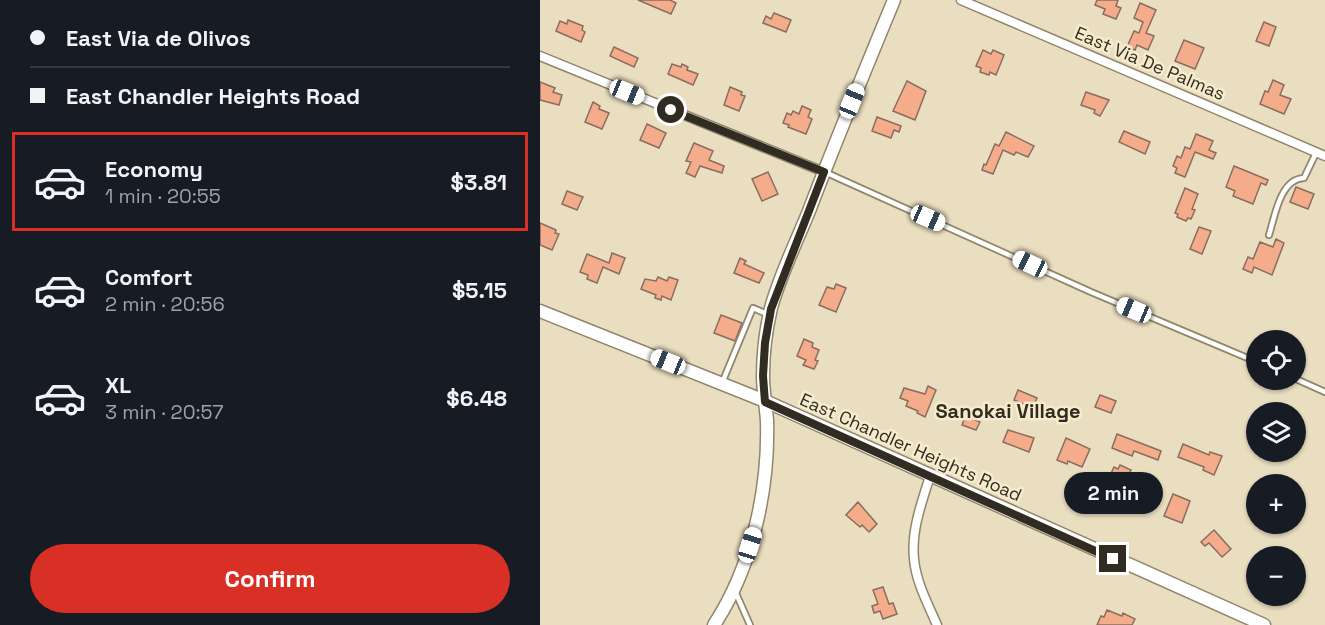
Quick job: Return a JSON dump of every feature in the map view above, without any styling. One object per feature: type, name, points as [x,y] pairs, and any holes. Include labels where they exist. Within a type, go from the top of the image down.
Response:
[{"type":"main road","points":[[714,625],[734,588],[755,529],[762,494],[766,445],[763,376],[770,315],[774,301],[894,0]]},
{"type":"main road","name":"East Chandler Heights Road","points":[[540,310],[765,402],[1264,625]]},
{"type":"street","name":"East Via De Palmas","points":[[961,0],[1321,154]]},
{"type":"street","points":[[540,56],[824,172]]},
{"type":"street","points":[[930,476],[914,531],[914,559],[923,593],[937,625]]},
{"type":"lane","points":[[1269,235],[1287,186],[1296,178],[1304,178],[1321,154]]},
{"type":"lane","points":[[824,172],[1091,292],[1246,357]]},
{"type":"lane","points":[[722,384],[753,309],[770,315]]},
{"type":"lane","points":[[1306,383],[1325,392]]},
{"type":"lane","points":[[734,588],[750,625]]},
{"type":"building","points":[[638,0],[670,0],[676,3],[671,14]]},
{"type":"building","points":[[1097,0],[1118,0],[1116,6],[1121,8],[1116,19],[1103,14],[1105,9],[1095,5]]},
{"type":"building","points":[[1140,3],[1156,10],[1146,33],[1154,36],[1148,50],[1137,45],[1135,50],[1127,47],[1134,31],[1139,33],[1143,22],[1134,18]]},
{"type":"building","points":[[774,13],[791,20],[786,32],[763,23],[766,16],[771,19]]},
{"type":"building","points":[[568,20],[583,26],[582,30],[585,32],[581,42],[556,31],[560,21],[567,24]]},
{"type":"building","points":[[1264,22],[1276,27],[1269,46],[1256,41]]},
{"type":"building","points":[[1184,40],[1204,48],[1195,69],[1175,61]]},
{"type":"building","points":[[614,47],[638,58],[634,67],[610,56]]},
{"type":"building","points":[[983,50],[991,54],[993,50],[1004,55],[996,75],[990,72],[989,75],[980,72],[981,68],[976,66]]},
{"type":"building","points":[[672,64],[681,67],[682,64],[688,67],[687,70],[698,74],[693,85],[668,74]]},
{"type":"building","points":[[1273,80],[1284,85],[1280,95],[1291,99],[1284,114],[1260,104]]},
{"type":"building","points":[[907,81],[926,91],[915,120],[893,111]]},
{"type":"building","points":[[540,82],[555,88],[553,92],[562,95],[559,105],[540,100]]},
{"type":"building","points":[[730,87],[742,92],[741,95],[745,96],[739,111],[724,105]]},
{"type":"building","points":[[1086,92],[1109,100],[1100,116],[1094,113],[1095,110],[1081,105]]},
{"type":"building","points":[[593,102],[600,106],[599,109],[609,113],[602,129],[585,122]]},
{"type":"building","points":[[802,106],[811,110],[808,117],[812,119],[806,134],[783,123],[787,113],[791,115],[793,111],[799,114]]},
{"type":"building","points":[[877,117],[901,126],[899,132],[894,130],[891,138],[872,131]]},
{"type":"building","points":[[647,124],[666,133],[659,148],[640,140]]},
{"type":"building","points":[[1124,131],[1150,142],[1145,154],[1119,142]]},
{"type":"building","points":[[1006,132],[1034,146],[1028,157],[1016,152],[1014,155],[1003,150],[993,174],[982,170],[995,144],[999,146]]},
{"type":"building","points":[[1196,134],[1213,141],[1209,150],[1216,153],[1213,159],[1195,152],[1185,177],[1175,173],[1177,168],[1173,166],[1177,156],[1181,158],[1185,147],[1190,149]]},
{"type":"building","points":[[694,143],[713,151],[709,160],[724,166],[722,173],[700,166],[695,177],[686,173],[691,162],[686,161]]},
{"type":"building","points":[[1234,166],[1268,180],[1266,185],[1261,183],[1253,204],[1233,196],[1235,191],[1226,187]]},
{"type":"building","points":[[768,172],[778,194],[762,201],[752,179]]},
{"type":"building","points":[[1296,187],[1314,194],[1308,209],[1290,202]]},
{"type":"building","points":[[1185,188],[1198,194],[1191,219],[1188,218],[1186,221],[1177,217],[1178,214],[1175,213]]},
{"type":"building","points":[[567,191],[583,197],[577,210],[562,204]]},
{"type":"building","points":[[540,223],[556,230],[555,233],[559,234],[552,250],[540,245]]},
{"type":"building","points":[[1199,227],[1211,231],[1202,254],[1190,249]]},
{"type":"building","points":[[1276,239],[1284,243],[1272,275],[1254,267],[1252,273],[1243,269],[1248,257],[1253,259],[1260,242],[1273,247]]},
{"type":"building","points":[[612,253],[625,258],[619,274],[603,267],[597,283],[587,279],[588,275],[580,272],[587,254],[609,263]]},
{"type":"building","points":[[740,258],[746,261],[744,264],[764,273],[759,283],[734,273]]},
{"type":"building","points":[[658,277],[667,281],[669,277],[678,280],[671,300],[662,296],[661,300],[655,298],[656,295],[641,289],[645,279],[656,281]]},
{"type":"building","points":[[836,284],[846,288],[836,312],[819,305],[827,287],[834,289]]},
{"type":"building","points":[[721,315],[742,323],[735,341],[714,333]]},
{"type":"building","points":[[804,339],[813,343],[812,347],[819,350],[815,360],[818,361],[814,369],[803,365],[806,360],[797,356]]},
{"type":"building","points":[[928,386],[936,390],[925,417],[906,406],[908,401],[900,398],[904,388],[925,394]]},
{"type":"building","points":[[1018,390],[1037,398],[1033,408],[1014,400]]},
{"type":"building","points":[[1100,395],[1116,401],[1111,413],[1095,407]]},
{"type":"building","points":[[956,409],[967,414],[968,411],[978,415],[975,420],[980,422],[976,430],[962,425],[964,420],[953,416]]},
{"type":"building","points":[[1008,430],[1034,438],[1029,452],[1003,442]]},
{"type":"building","points":[[1117,434],[1161,451],[1158,460],[1134,451],[1132,456],[1112,448]]},
{"type":"building","points":[[1066,438],[1090,449],[1082,467],[1068,461],[1067,464],[1057,460]]},
{"type":"building","points":[[1183,444],[1209,455],[1210,452],[1222,456],[1214,475],[1203,470],[1204,467],[1178,457]]},
{"type":"building","points":[[1120,465],[1131,470],[1127,477],[1143,483],[1138,493],[1108,480],[1114,467],[1118,469]]},
{"type":"building","points":[[1173,494],[1190,501],[1182,523],[1164,516]]},
{"type":"building","points":[[858,502],[877,524],[869,532],[846,515]]},
{"type":"building","points":[[1214,530],[1231,549],[1222,557],[1209,543],[1205,546],[1201,542]]},
{"type":"building","points":[[883,587],[889,604],[893,603],[897,614],[883,619],[880,611],[874,613],[872,606],[878,604],[873,590]]},
{"type":"building","points":[[1107,610],[1122,616],[1123,613],[1135,619],[1132,625],[1097,625]]},
{"type":"district","name":"Sanokai Village","points":[[1008,411]]},
{"type":"route","points":[[671,110],[824,172],[771,309],[765,343],[763,376],[765,402],[1113,559]]}]
